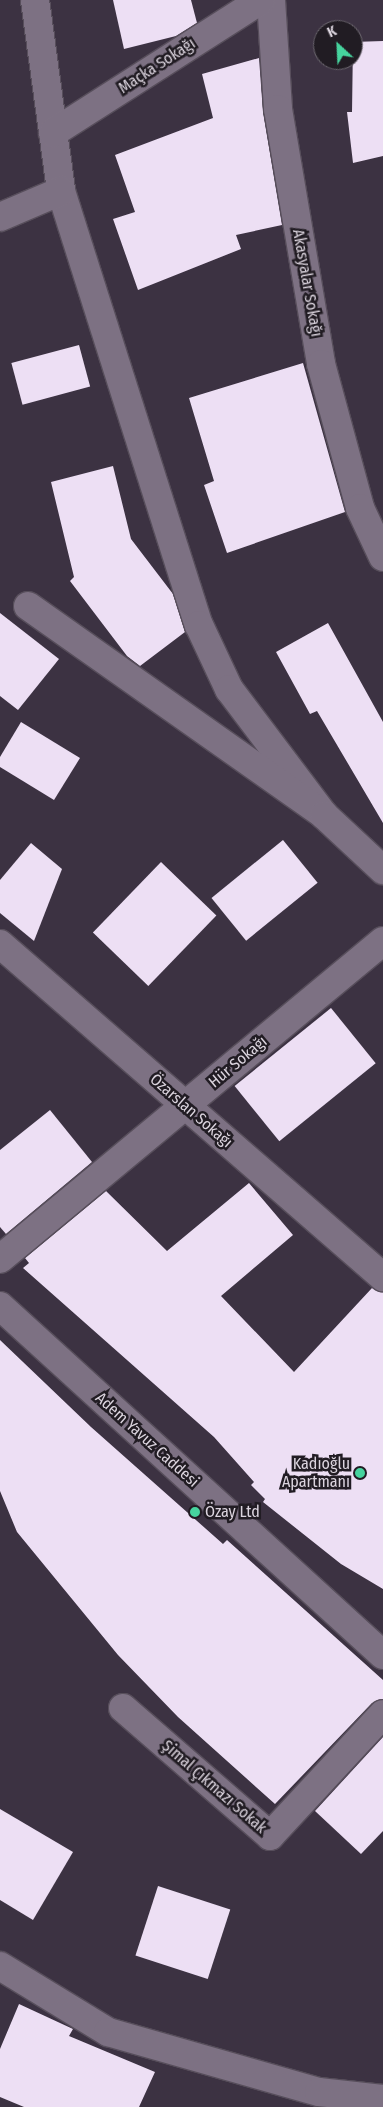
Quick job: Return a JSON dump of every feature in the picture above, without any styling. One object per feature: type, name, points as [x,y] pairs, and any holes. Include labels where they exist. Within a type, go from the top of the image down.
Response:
[{"type":"street","points":[[36,0],[61,191],[199,625],[229,688],[324,815]]},
{"type":"street","name":"Maçka Sokağı","points":[[53,133],[261,0]]},
{"type":"street","name":"Akasyalar Sokağı","points":[[270,0],[278,109],[321,364],[360,508],[383,557]]},
{"type":"street","points":[[0,217],[61,191]]},
{"type":"street","points":[[28,606],[324,815],[383,870]]},
{"type":"street","name":"Hür Sokağı","points":[[0,1259],[383,941]]},
{"type":"street","name":"Özarslan Sokağı","points":[[0,944],[383,1277]]},
{"type":"street","name":"Adem Yavuz Caddesi","points":[[0,1306],[383,1655]]},
{"type":"street","name":"Şimal Çıkmazı Sokak","points":[[123,1708],[270,1836],[383,1714]]},
{"type":"street","points":[[0,1966],[108,2032],[319,2092],[383,2099]]},
{"type":"building","points":[[113,0],[191,0],[197,23],[176,36],[124,49]]},
{"type":"building","points":[[383,41],[383,156],[353,163],[347,112],[352,112],[353,70],[363,70],[363,42]]},
{"type":"building","points":[[259,58],[263,112],[282,225],[236,235],[241,249],[138,290],[113,219],[135,212],[115,155],[213,118],[202,74]]},
{"type":"building","points":[[79,345],[90,387],[23,405],[11,363]]},
{"type":"building","points":[[303,363],[345,512],[227,553],[204,485],[214,481],[189,398]]},
{"type":"building","points":[[113,466],[131,539],[173,594],[185,632],[140,666],[127,656],[70,581],[74,577],[51,482]]},
{"type":"building","points":[[0,613],[59,659],[18,710],[0,696]]},
{"type":"building","points":[[328,623],[383,722],[383,823],[317,711],[310,714],[276,652]]},
{"type":"building","points":[[21,722],[80,758],[54,800],[0,767],[0,757]]},
{"type":"building","points":[[283,840],[318,883],[246,941],[212,898]]},
{"type":"building","points":[[31,843],[62,869],[34,941],[0,913],[0,880]]},
{"type":"building","points":[[161,862],[216,915],[148,986],[93,932]]},
{"type":"building","points":[[331,1008],[376,1063],[279,1141],[235,1086]]},
{"type":"building","points":[[50,1110],[92,1162],[6,1234],[0,1227],[0,1150]]},
{"type":"building","points":[[249,1183],[293,1235],[221,1296],[294,1372],[372,1288],[383,1292],[383,1589],[341,1564],[263,1502],[265,1499],[251,1485],[254,1482],[214,1437],[23,1268],[29,1263],[25,1258],[106,1191],[167,1251]]},
{"type":"building","points":[[0,1340],[91,1427],[223,1544],[227,1540],[383,1680],[383,1699],[372,1703],[275,1804],[178,1717],[118,1655],[17,1532],[0,1491]]},
{"type":"building","points":[[383,1737],[383,1831],[361,1854],[315,1811]]},
{"type":"building","points":[[0,1809],[73,1852],[33,1920],[0,1900]]},
{"type":"building","points":[[158,1886],[230,1909],[208,1979],[135,1955]]},
{"type":"building","points":[[19,2004],[73,2029],[69,2036],[155,2072],[139,2107],[24,2107],[0,2097],[0,2049]]},
{"type":"place","name":"Kadıoğlu Apartmanı","points":[[360,1473]]},
{"type":"place","name":"Özay Ltd","points":[[195,1512]]}]
